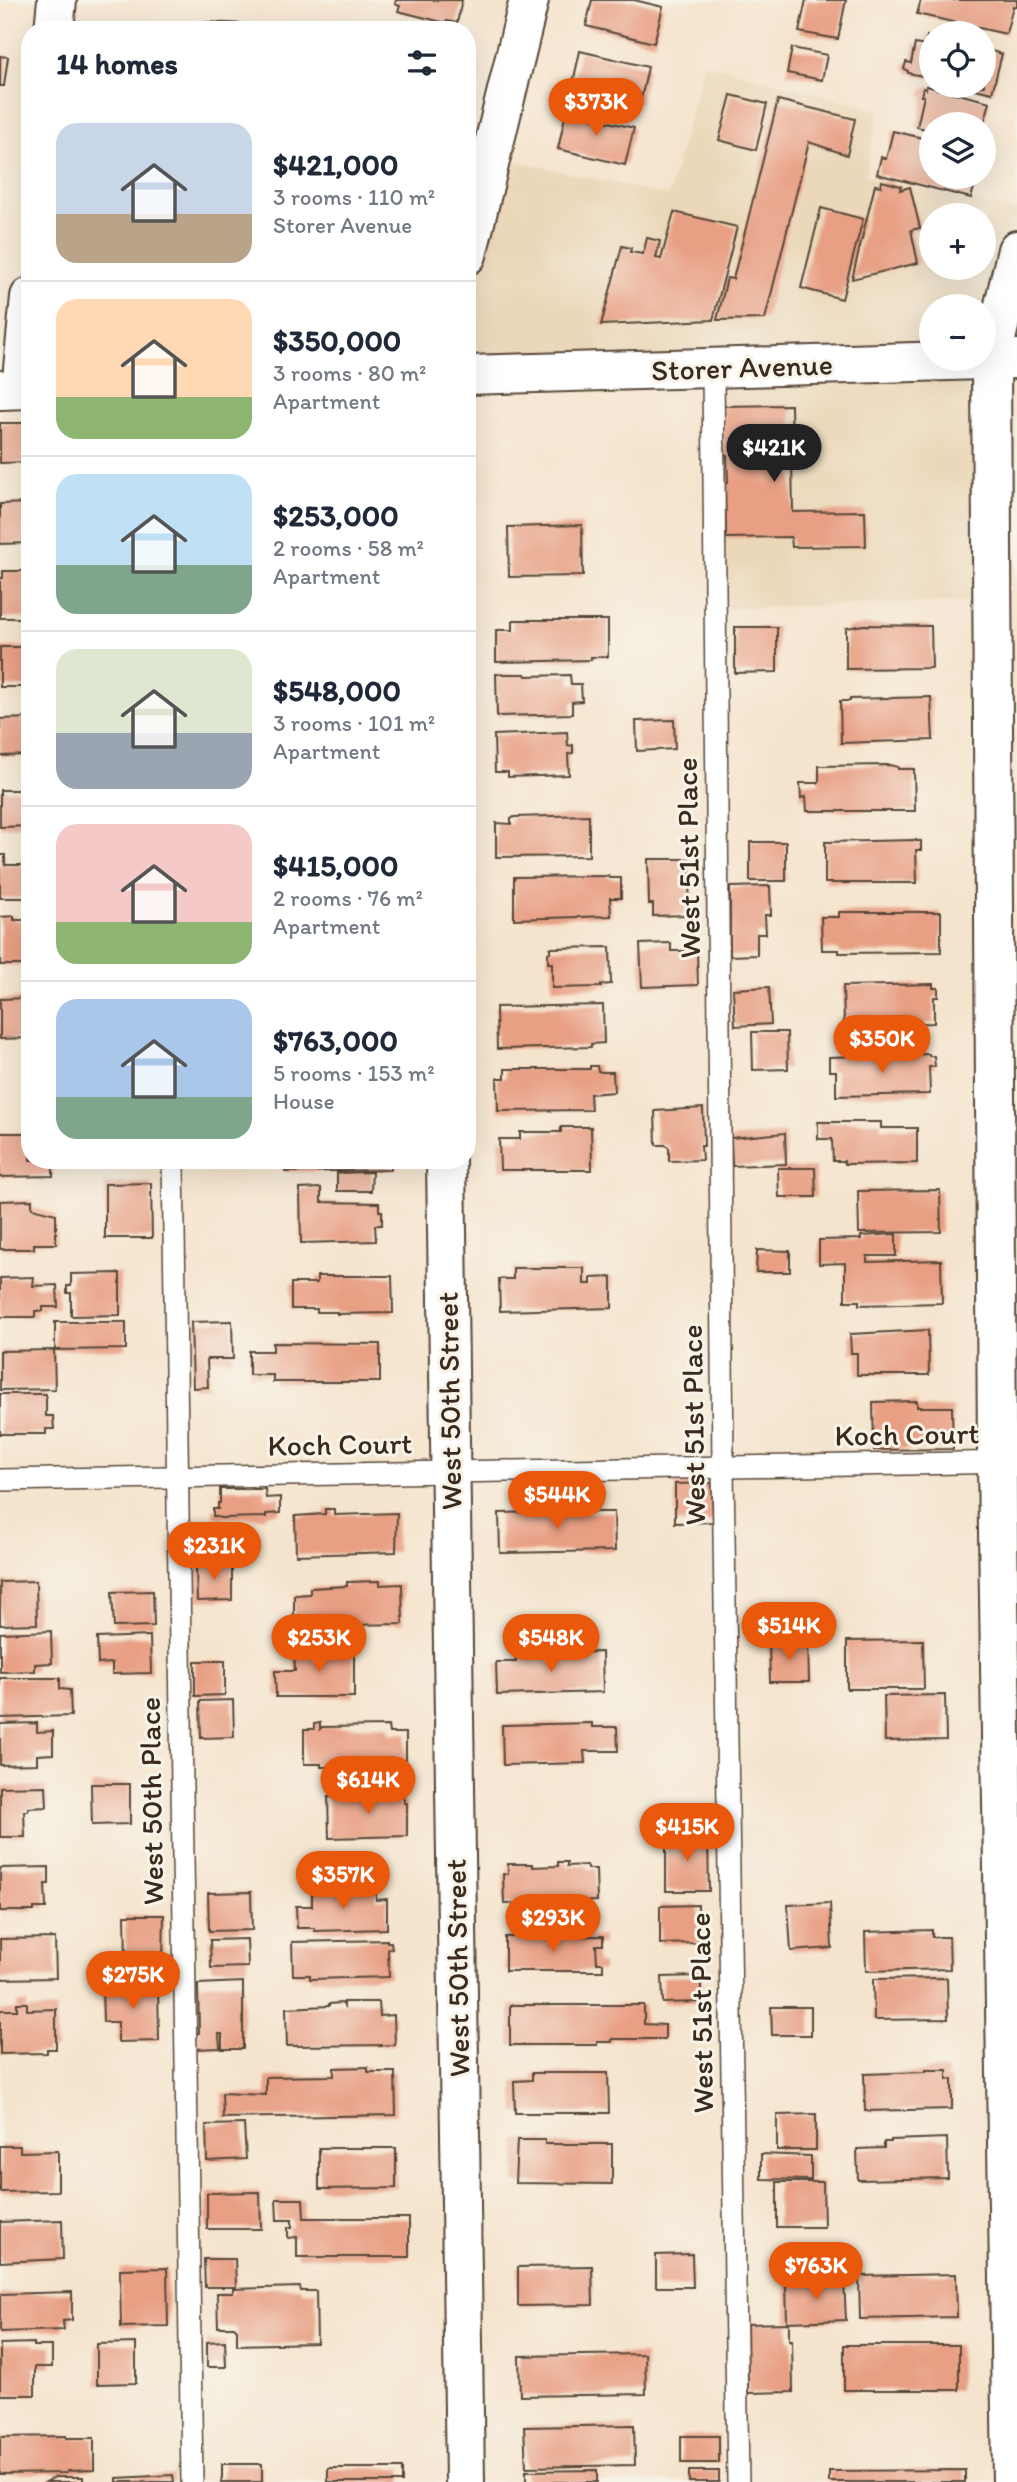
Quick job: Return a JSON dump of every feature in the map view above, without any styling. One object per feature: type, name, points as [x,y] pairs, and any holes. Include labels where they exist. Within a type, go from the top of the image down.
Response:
[{"type":"street","points":[[55,21],[57,0]]},
{"type":"street","points":[[476,218],[529,0]]},
{"type":"street","points":[[1012,2482],[1004,360],[1017,250]]},
{"type":"street","name":"Storer Avenue","points":[[476,375],[1004,360]]},
{"type":"street","points":[[17,389],[21,361]]},
{"type":"street","name":"West 50th Street","points":[[446,1169],[465,2482]]},
{"type":"lane","name":"West 51st Place","points":[[713,368],[723,1467],[738,2482]]},
{"type":"lane","name":"West 50th Place","points":[[173,1169],[192,2482]]},
{"type":"lane","name":"Koch Court","points":[[0,1480],[1007,1462]]},
{"type":"shaded area","points":[[704,63],[879,110],[865,176],[982,203],[919,203],[919,280],[996,280],[996,206],[1017,211],[1017,359],[996,360],[996,294],[919,294],[919,371],[991,371],[992,601],[715,609],[713,368],[476,375],[476,173],[491,155],[668,196]]},
{"type":"building","points":[[396,0],[462,0],[457,21],[438,21],[398,11],[400,6],[395,4]]},
{"type":"building","points":[[592,0],[634,0],[663,7],[654,43],[586,26]]},
{"type":"building","points":[[806,0],[846,0],[838,39],[799,32]]},
{"type":"building","points":[[921,0],[1017,0],[1017,7],[1013,6],[1006,34],[996,32],[996,21],[948,21],[917,14]]},
{"type":"building","points":[[915,44],[919,45],[919,75],[908,73],[904,69],[906,62],[911,63]]},
{"type":"building","points":[[792,48],[827,55],[822,80],[787,73]]},
{"type":"building","points":[[580,51],[648,67],[640,104],[572,87]]},
{"type":"building","points":[[996,52],[1002,54],[996,77]]},
{"type":"building","points":[[0,56],[8,57],[4,86],[0,86]]},
{"type":"building","points":[[731,95],[767,104],[756,150],[719,140]]},
{"type":"building","points":[[924,98],[974,98],[990,102],[987,112],[920,112]]},
{"type":"building","points":[[778,100],[855,119],[847,155],[809,142],[765,319],[717,320],[727,278],[733,279]]},
{"type":"building","points":[[566,112],[634,128],[625,165],[558,149]]},
{"type":"building","points":[[893,131],[919,137],[919,185],[877,174],[881,157],[886,159]]},
{"type":"building","points":[[882,181],[901,186],[900,190],[910,187],[919,224],[919,228],[911,230],[918,263],[852,279],[875,185],[881,186]]},
{"type":"building","points":[[936,189],[974,189],[971,198]]},
{"type":"building","points":[[821,208],[863,219],[842,299],[801,288]]},
{"type":"building","points":[[674,212],[737,227],[713,320],[601,325],[622,246],[631,248],[630,252],[643,254],[647,238],[660,241],[656,258],[661,259]]},
{"type":"building","points":[[791,405],[793,512],[865,511],[866,546],[792,547],[791,537],[726,538],[725,483],[728,483],[727,455],[724,455],[723,406]]},
{"type":"building","points":[[0,423],[21,423],[21,462],[0,463]]},
{"type":"building","points":[[21,503],[21,543],[0,544],[0,504]]},
{"type":"building","points":[[582,525],[583,576],[509,577],[508,527]]},
{"type":"building","points":[[3,571],[21,571],[21,618],[0,618],[0,578],[3,578]]},
{"type":"building","points":[[513,620],[608,620],[608,657],[591,657],[591,660],[496,662],[496,630],[513,630]]},
{"type":"building","points":[[864,625],[931,626],[932,668],[846,669],[846,628]]},
{"type":"building","points":[[735,627],[777,627],[777,672],[735,673]]},
{"type":"building","points":[[0,647],[21,647],[21,687],[0,687]]},
{"type":"building","points":[[496,674],[570,675],[571,684],[581,684],[582,701],[572,702],[572,714],[497,716]]},
{"type":"building","points":[[931,697],[933,740],[841,743],[840,701]]},
{"type":"building","points":[[21,718],[21,755],[0,756],[0,719]]},
{"type":"building","points":[[674,720],[675,749],[637,751],[636,721]]},
{"type":"building","points":[[567,732],[568,746],[573,745],[573,753],[568,754],[569,775],[508,777],[508,772],[495,772],[494,735]]},
{"type":"building","points":[[890,765],[898,769],[914,769],[915,811],[807,811],[806,797],[801,798],[800,783],[819,783],[819,766]]},
{"type":"building","points":[[0,790],[20,790],[21,826],[0,827]]},
{"type":"building","points":[[589,815],[589,856],[496,857],[496,823],[511,824],[514,817]]},
{"type":"building","points":[[921,841],[921,850],[916,850],[917,883],[825,883],[825,842]]},
{"type":"building","points":[[750,842],[786,842],[786,881],[750,881]]},
{"type":"building","points":[[0,855],[5,855],[5,865],[21,865],[21,898],[0,898]]},
{"type":"building","points":[[648,859],[690,859],[689,915],[653,916],[653,904],[649,904]]},
{"type":"building","points":[[514,877],[621,878],[621,898],[610,898],[611,916],[514,919]]},
{"type":"building","points":[[770,886],[771,915],[765,915],[766,934],[757,934],[757,955],[730,956],[730,887]]},
{"type":"building","points":[[839,912],[941,912],[941,952],[839,953],[839,950],[822,950],[821,917],[839,917]]},
{"type":"building","points":[[14,916],[14,920],[21,920],[21,965],[0,965],[0,917]]},
{"type":"building","points":[[671,943],[671,951],[697,951],[698,985],[642,987],[640,944]]},
{"type":"building","points":[[610,947],[611,984],[601,987],[552,988],[552,963],[548,963],[550,948]]},
{"type":"building","points":[[933,984],[933,988],[938,988],[938,997],[934,997],[934,1023],[844,1025],[843,986]]},
{"type":"building","points":[[769,987],[771,1024],[735,1026],[733,989]]},
{"type":"building","points":[[21,998],[21,1038],[0,1039],[0,999]]},
{"type":"building","points":[[603,1005],[604,1043],[591,1044],[591,1047],[497,1049],[496,1007]]},
{"type":"building","points":[[752,1032],[787,1032],[788,1069],[753,1070]]},
{"type":"building","points":[[934,1056],[935,1067],[929,1067],[930,1094],[836,1096],[836,1071],[829,1071],[829,1057]]},
{"type":"building","points":[[590,1066],[597,1066],[601,1072],[613,1072],[614,1092],[590,1094],[591,1110],[498,1111],[497,1078],[505,1078],[505,1069],[590,1069]]},
{"type":"building","points":[[703,1108],[702,1160],[669,1161],[669,1148],[666,1145],[656,1145],[655,1111]]},
{"type":"building","points":[[818,1122],[881,1122],[881,1128],[917,1128],[917,1163],[845,1164],[844,1161],[833,1161],[832,1139],[818,1139]]},
{"type":"building","points":[[561,1127],[591,1127],[592,1170],[500,1170],[499,1139],[520,1139],[520,1132],[561,1132]]},
{"type":"building","points":[[0,1133],[21,1133],[21,1169],[53,1169],[53,1176],[0,1177]]},
{"type":"building","points":[[785,1133],[786,1164],[732,1166],[731,1138]]},
{"type":"building","points":[[778,1168],[815,1168],[816,1197],[779,1197]]},
{"type":"building","points":[[285,1169],[391,1169],[391,1170],[285,1172]]},
{"type":"building","points":[[372,1172],[371,1191],[337,1191],[337,1173]]},
{"type":"building","points":[[151,1183],[152,1238],[105,1238],[105,1184]]},
{"type":"building","points":[[321,1188],[321,1202],[379,1203],[382,1225],[375,1225],[376,1241],[301,1243],[300,1189]]},
{"type":"building","points":[[940,1190],[941,1232],[859,1233],[858,1191]]},
{"type":"building","points":[[32,1200],[32,1208],[56,1214],[56,1244],[34,1244],[34,1249],[0,1249],[0,1201]]},
{"type":"building","points":[[896,1234],[896,1256],[867,1256],[867,1262],[941,1260],[942,1303],[859,1305],[859,1301],[845,1301],[845,1263],[819,1264],[819,1240],[861,1239],[861,1236]]},
{"type":"building","points":[[757,1250],[790,1251],[790,1272],[756,1272]]},
{"type":"building","points":[[513,1268],[584,1268],[584,1284],[591,1284],[591,1278],[612,1277],[612,1308],[500,1311],[499,1279],[513,1279]]},
{"type":"building","points":[[120,1273],[120,1315],[71,1316],[71,1293],[67,1293],[67,1286],[71,1286],[71,1274]]},
{"type":"building","points":[[317,1276],[392,1276],[393,1313],[337,1314],[317,1312],[317,1309],[291,1309],[291,1283],[317,1283]]},
{"type":"building","points":[[34,1277],[33,1286],[57,1285],[58,1307],[43,1307],[43,1311],[35,1311],[35,1317],[0,1317],[0,1278]]},
{"type":"building","points":[[232,1321],[233,1359],[207,1359],[208,1387],[193,1388],[191,1322]]},
{"type":"building","points":[[55,1322],[126,1322],[126,1349],[55,1350]]},
{"type":"building","points":[[928,1330],[929,1375],[857,1375],[857,1353],[851,1353],[850,1334]]},
{"type":"building","points":[[273,1343],[380,1344],[380,1382],[273,1382],[273,1375],[249,1375],[249,1351],[273,1351]]},
{"type":"building","points":[[54,1350],[55,1389],[0,1390],[0,1351]]},
{"type":"building","points":[[0,1394],[46,1394],[46,1416],[53,1416],[54,1429],[46,1429],[46,1434],[0,1434]]},
{"type":"building","points":[[917,1401],[917,1407],[952,1407],[953,1449],[874,1450],[873,1402]]},
{"type":"building","points":[[712,1483],[713,1522],[675,1523],[675,1484]]},
{"type":"building","points":[[220,1489],[265,1489],[266,1498],[280,1497],[280,1513],[266,1514],[266,1517],[213,1516],[213,1509],[218,1509],[220,1503]]},
{"type":"building","points":[[573,1506],[573,1512],[614,1512],[615,1551],[500,1553],[499,1513],[536,1512],[536,1507]]},
{"type":"building","points":[[325,1509],[334,1509],[334,1515],[397,1513],[396,1552],[296,1555],[295,1516],[325,1514]]},
{"type":"building","points":[[232,1564],[232,1600],[197,1601],[196,1565]]},
{"type":"building","points":[[36,1581],[37,1624],[0,1625],[0,1582]]},
{"type":"building","points":[[380,1581],[380,1585],[402,1584],[403,1624],[294,1626],[294,1595],[310,1594],[310,1588],[347,1586],[347,1582]]},
{"type":"building","points":[[153,1591],[154,1626],[114,1627],[112,1592]]},
{"type":"building","points":[[51,1631],[52,1663],[35,1664],[35,1671],[0,1672],[0,1633]]},
{"type":"building","points":[[150,1636],[151,1673],[112,1674],[112,1663],[98,1664],[97,1638]]},
{"type":"building","points":[[923,1640],[924,1689],[847,1689],[847,1641]]},
{"type":"building","points":[[769,1642],[808,1642],[809,1682],[770,1682]]},
{"type":"building","points":[[354,1647],[354,1697],[276,1697],[275,1671],[295,1671],[294,1653],[307,1652],[307,1648]]},
{"type":"building","points":[[602,1652],[603,1692],[497,1695],[496,1662],[516,1662],[516,1654]]},
{"type":"building","points":[[195,1661],[225,1661],[225,1695],[195,1696]]},
{"type":"building","points":[[0,1678],[60,1678],[60,1689],[70,1690],[71,1716],[0,1718]]},
{"type":"building","points":[[945,1695],[946,1740],[885,1741],[884,1696]]},
{"type":"building","points":[[233,1700],[234,1737],[201,1738],[200,1701]]},
{"type":"building","points":[[37,1723],[37,1732],[53,1731],[53,1754],[37,1755],[37,1764],[0,1765],[0,1724]]},
{"type":"building","points":[[320,1723],[320,1729],[388,1726],[389,1733],[406,1733],[406,1766],[321,1767],[321,1764],[304,1764],[304,1729],[314,1729],[314,1724]]},
{"type":"building","points":[[592,1723],[592,1727],[617,1727],[618,1751],[584,1751],[585,1763],[503,1765],[502,1725]]},
{"type":"building","points":[[91,1784],[130,1784],[130,1824],[92,1825]]},
{"type":"building","points":[[46,1786],[47,1807],[28,1808],[28,1811],[24,1811],[25,1837],[0,1837],[0,1787]]},
{"type":"building","points":[[404,1791],[404,1803],[407,1803],[407,1836],[329,1838],[328,1796],[378,1796],[378,1792]]},
{"type":"building","points":[[708,1835],[709,1891],[666,1891],[666,1836]]},
{"type":"building","points":[[558,1862],[567,1862],[567,1866],[587,1865],[587,1869],[596,1869],[597,1901],[504,1904],[503,1874],[508,1874],[508,1864],[558,1866]]},
{"type":"building","points":[[49,1867],[49,1884],[45,1884],[46,1908],[34,1908],[34,1911],[0,1911],[0,1868]]},
{"type":"building","points":[[312,1888],[376,1889],[376,1900],[387,1899],[387,1929],[315,1931],[315,1928],[297,1928],[296,1906],[312,1906]]},
{"type":"building","points":[[251,1892],[252,1930],[209,1931],[208,1893]]},
{"type":"building","points":[[830,1903],[832,1948],[791,1951],[788,1905]]},
{"type":"building","points":[[698,1905],[698,1943],[660,1944],[660,1906]]},
{"type":"building","points":[[125,1915],[164,1915],[163,1961],[126,1961]]},
{"type":"building","points":[[932,1930],[932,1937],[949,1937],[950,1969],[866,1971],[865,1932]]},
{"type":"building","points":[[603,1936],[603,1945],[596,1945],[597,1963],[603,1963],[603,1971],[505,1971],[505,1937]]},
{"type":"building","points":[[55,1938],[56,1978],[0,1979],[0,1939]]},
{"type":"building","points":[[247,1939],[248,1967],[211,1968],[210,1940]]},
{"type":"building","points":[[292,1942],[391,1942],[392,1949],[388,1949],[389,1977],[310,1979],[310,1975],[293,1975]]},
{"type":"building","points":[[701,1976],[701,2002],[663,2003],[662,1977]]},
{"type":"building","points":[[947,1978],[948,2019],[874,2020],[873,1979]]},
{"type":"building","points":[[243,1982],[243,2049],[222,2049],[222,2034],[219,2034],[220,2048],[195,2049],[194,2033],[199,2033],[198,1984]]},
{"type":"building","points":[[158,1984],[159,2041],[118,2042],[118,2022],[103,2022],[102,1985]]},
{"type":"building","points":[[344,2002],[379,2002],[380,2016],[394,2015],[395,2045],[287,2046],[286,2008],[342,2003],[344,2006]]},
{"type":"building","points":[[17,2003],[27,2003],[27,2010],[56,2009],[56,2049],[47,2049],[47,2053],[0,2054],[0,2010],[17,2010]]},
{"type":"building","points":[[510,2005],[644,2005],[644,2024],[665,2025],[665,2039],[612,2039],[612,2042],[597,2042],[597,2045],[510,2045]]},
{"type":"building","points":[[771,2007],[811,2007],[811,2035],[772,2035]]},
{"type":"building","points":[[368,2067],[368,2072],[395,2072],[396,2115],[223,2118],[222,2093],[266,2095],[266,2077],[334,2076],[334,2068]]},
{"type":"building","points":[[947,2070],[947,2080],[952,2079],[952,2109],[865,2111],[864,2074]]},
{"type":"building","points":[[532,2073],[608,2073],[609,2113],[515,2113],[514,2081],[532,2080]]},
{"type":"building","points":[[816,2114],[816,2150],[777,2150],[777,2115]]},
{"type":"building","points":[[244,2124],[246,2159],[207,2161],[206,2125]]},
{"type":"building","points":[[947,2138],[948,2178],[858,2180],[857,2149],[884,2148],[884,2142],[891,2140]]},
{"type":"building","points":[[517,2140],[545,2140],[545,2144],[612,2144],[612,2184],[515,2183]]},
{"type":"building","points":[[0,2146],[20,2146],[20,2152],[58,2151],[58,2191],[0,2192]]},
{"type":"building","points":[[319,2148],[396,2148],[396,2188],[319,2189]]},
{"type":"building","points":[[761,2154],[811,2156],[811,2180],[761,2179]]},
{"type":"building","points":[[777,2182],[823,2182],[824,2227],[777,2227]]},
{"type":"building","points":[[260,2192],[261,2229],[207,2229],[207,2193]]},
{"type":"building","points":[[276,2199],[303,2199],[304,2218],[409,2218],[409,2257],[297,2257],[297,2237],[288,2238],[288,2227],[292,2227],[292,2220],[277,2220]]},
{"type":"building","points":[[62,2220],[63,2259],[0,2262],[0,2222]]},
{"type":"building","points":[[692,2254],[693,2287],[656,2287],[656,2255]]},
{"type":"building","points":[[204,2259],[235,2259],[236,2287],[205,2287]]},
{"type":"building","points":[[592,2266],[593,2305],[518,2306],[518,2267]]},
{"type":"building","points":[[167,2268],[168,2326],[121,2327],[120,2269]]},
{"type":"building","points":[[956,2274],[957,2317],[860,2319],[859,2276]]},
{"type":"building","points":[[844,2281],[846,2320],[787,2322],[786,2283]]},
{"type":"building","points":[[300,2287],[301,2291],[316,2291],[317,2343],[237,2345],[237,2330],[234,2327],[218,2327],[217,2293],[233,2293],[233,2289]]},
{"type":"building","points":[[72,2292],[72,2320],[63,2321],[64,2330],[0,2332],[0,2294]]},
{"type":"building","points":[[789,2323],[793,2392],[748,2393],[747,2324]]},
{"type":"building","points":[[225,2341],[226,2367],[207,2367],[207,2342]]},
{"type":"building","points":[[34,2343],[34,2346],[52,2346],[52,2367],[35,2367],[35,2395],[0,2395],[0,2344]]},
{"type":"building","points":[[136,2343],[136,2383],[97,2384],[97,2344]]},
{"type":"building","points":[[844,2345],[959,2345],[959,2390],[844,2390]]},
{"type":"building","points":[[645,2354],[646,2394],[520,2396],[519,2356]]},
{"type":"building","points":[[634,2425],[635,2465],[526,2467],[524,2427]]},
{"type":"building","points":[[681,2436],[719,2436],[719,2463],[681,2463]]},
{"type":"building","points":[[0,2437],[94,2438],[94,2470],[0,2474]]},
{"type":"building","points":[[222,2464],[262,2464],[262,2482],[222,2482]]},
{"type":"building","points":[[328,2468],[402,2468],[402,2482],[328,2482]]},
{"type":"building","points":[[597,2470],[597,2482],[526,2482],[526,2471]]},
{"type":"building","points":[[965,2470],[965,2482],[829,2482],[829,2471]]},
{"type":"building","points":[[689,2471],[719,2471],[719,2482],[689,2482]]},
{"type":"building","points":[[173,2475],[174,2482],[117,2482],[117,2478]]},
{"type":"building","points":[[55,2477],[83,2477],[83,2482],[46,2482]]}]
